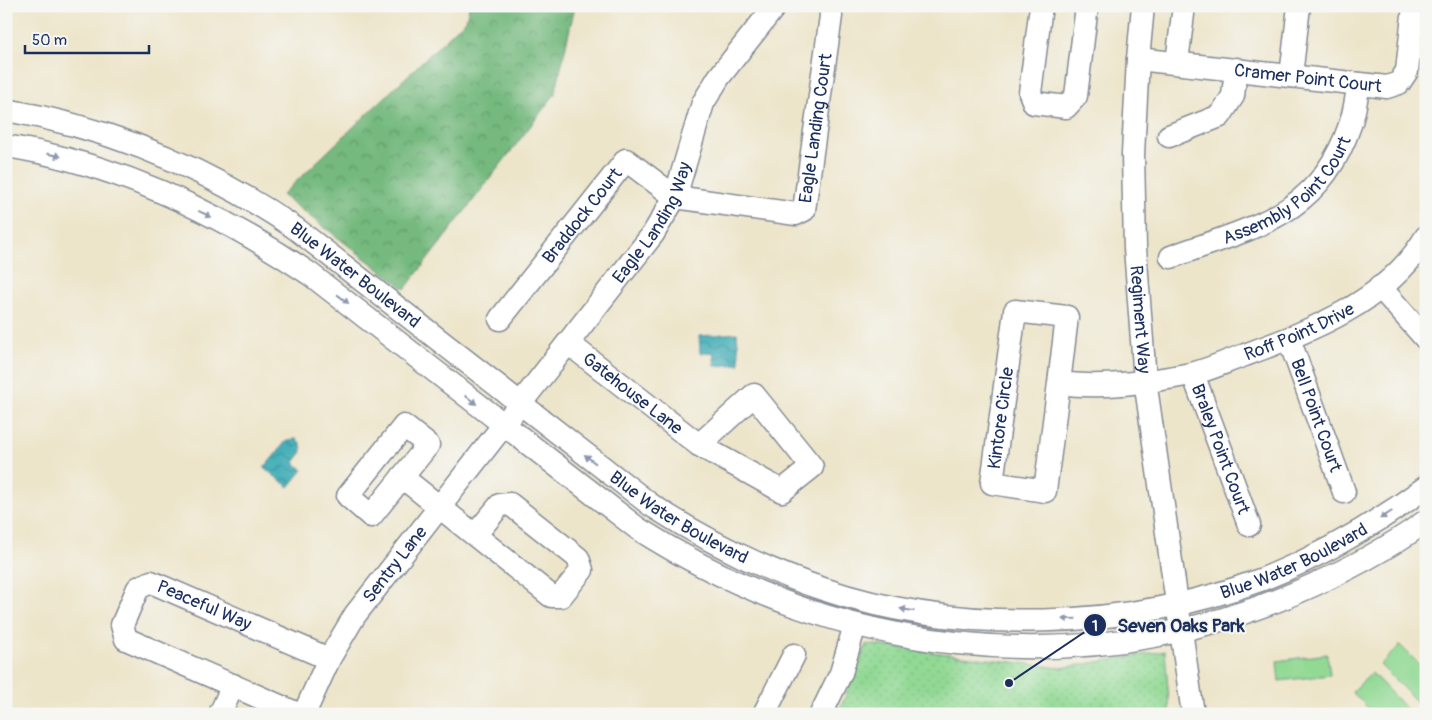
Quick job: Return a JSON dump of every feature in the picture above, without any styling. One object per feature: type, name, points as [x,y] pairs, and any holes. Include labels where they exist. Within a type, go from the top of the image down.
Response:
[{"type":"street","name":"Eagle Landing Way","points":[[504,426],[653,234],[675,197],[703,104],[719,77],[775,6]]},
{"type":"street","name":"Eagle Landing Court","points":[[675,197],[796,214],[804,210],[832,16],[830,6]]},
{"type":"street","points":[[1041,6],[1030,92],[1034,103],[1066,107],[1076,96],[1087,6]]},
{"type":"street","name":"Regiment Way","points":[[1143,6],[1133,154],[1135,248],[1146,380],[1176,603],[1192,692],[1193,714]]},
{"type":"street","points":[[1178,62],[1184,6]]},
{"type":"street","points":[[1291,76],[1299,6]]},
{"type":"street","name":"Cramer Point Court","points":[[1138,59],[1387,87],[1399,83],[1407,71],[1414,6]]},
{"type":"street","points":[[1169,136],[1220,116],[1233,96],[1236,69]]},
{"type":"street","name":"Assembly Point Court","points":[[1171,257],[1254,227],[1279,216],[1301,202],[1319,183],[1338,153],[1351,124],[1359,84]]},
{"type":"street","name":"Blue Water Boulevard","points":[[6,110],[69,122],[132,142],[200,172],[258,203],[295,228],[615,479],[684,526],[747,559],[823,589],[910,610],[963,618],[1017,621],[1075,619],[1124,613],[1176,603],[1263,579],[1356,534],[1401,506],[1426,487]]},
{"type":"street","name":"Blue Water Boulevard","points":[[6,146],[60,156],[117,174],[165,194],[263,242],[310,274],[601,502],[671,550],[740,586],[775,600],[854,625],[903,636],[958,644],[1017,648],[1074,645],[1181,631],[1229,618],[1320,582],[1369,558],[1426,521]]},
{"type":"street","name":"Braddock Court","points":[[500,319],[626,160],[675,197]]},
{"type":"street","name":"Roff Point Drive","points":[[1146,380],[1193,374],[1289,339],[1334,319],[1380,287],[1417,252],[1426,237]]},
{"type":"street","points":[[1380,287],[1426,339]]},
{"type":"street","name":"Kintore Circle","points":[[1015,311],[1067,317],[1059,383],[1045,491],[992,483],[1015,311]]},
{"type":"street","name":"Bell Point Court","points":[[1289,339],[1344,492]]},
{"type":"street","name":"Gatehouse Lane","points":[[568,343],[699,445],[782,491],[812,467],[754,396],[699,445]]},
{"type":"street","name":"Braley Point Court","points":[[1193,374],[1249,525]]},
{"type":"street","points":[[1059,383],[1098,386],[1146,380]]},
{"type":"street","name":"Sentry Lane","points":[[304,714],[329,659],[355,615],[504,426]]},
{"type":"street","points":[[402,477],[439,508],[551,596],[561,596],[582,570],[578,558],[510,504],[500,504],[474,535]]},
{"type":"street","name":"Peaceful Way","points":[[298,714],[126,638],[122,625],[138,588],[151,582],[329,659]]},
{"type":"street","points":[[822,714],[841,673],[854,625]]},
{"type":"street","points":[[764,714],[794,655]]},
{"type":"street","points":[[220,714],[233,685]]},
{"type":"green space","points":[[469,6],[575,6],[555,94],[405,289],[282,195],[466,20]]},
{"type":"green space","points":[[867,644],[1061,668],[1165,651],[1170,714],[838,714]]},
{"type":"green space","points":[[1400,645],[1426,671],[1426,703],[1422,707],[1380,665]]},
{"type":"green space","points":[[1327,654],[1330,675],[1279,681],[1277,661]]},
{"type":"green space","points":[[1372,673],[1411,714],[1374,714],[1352,692]]},
{"type":"water","points":[[737,333],[740,364],[715,366],[713,352],[700,353],[699,336]]},
{"type":"water","points":[[296,439],[301,443],[302,452],[294,462],[303,470],[289,487],[264,468],[287,440]]},
{"type":"place","name":"Seven Oaks Park","points":[[1009,683]]}]
